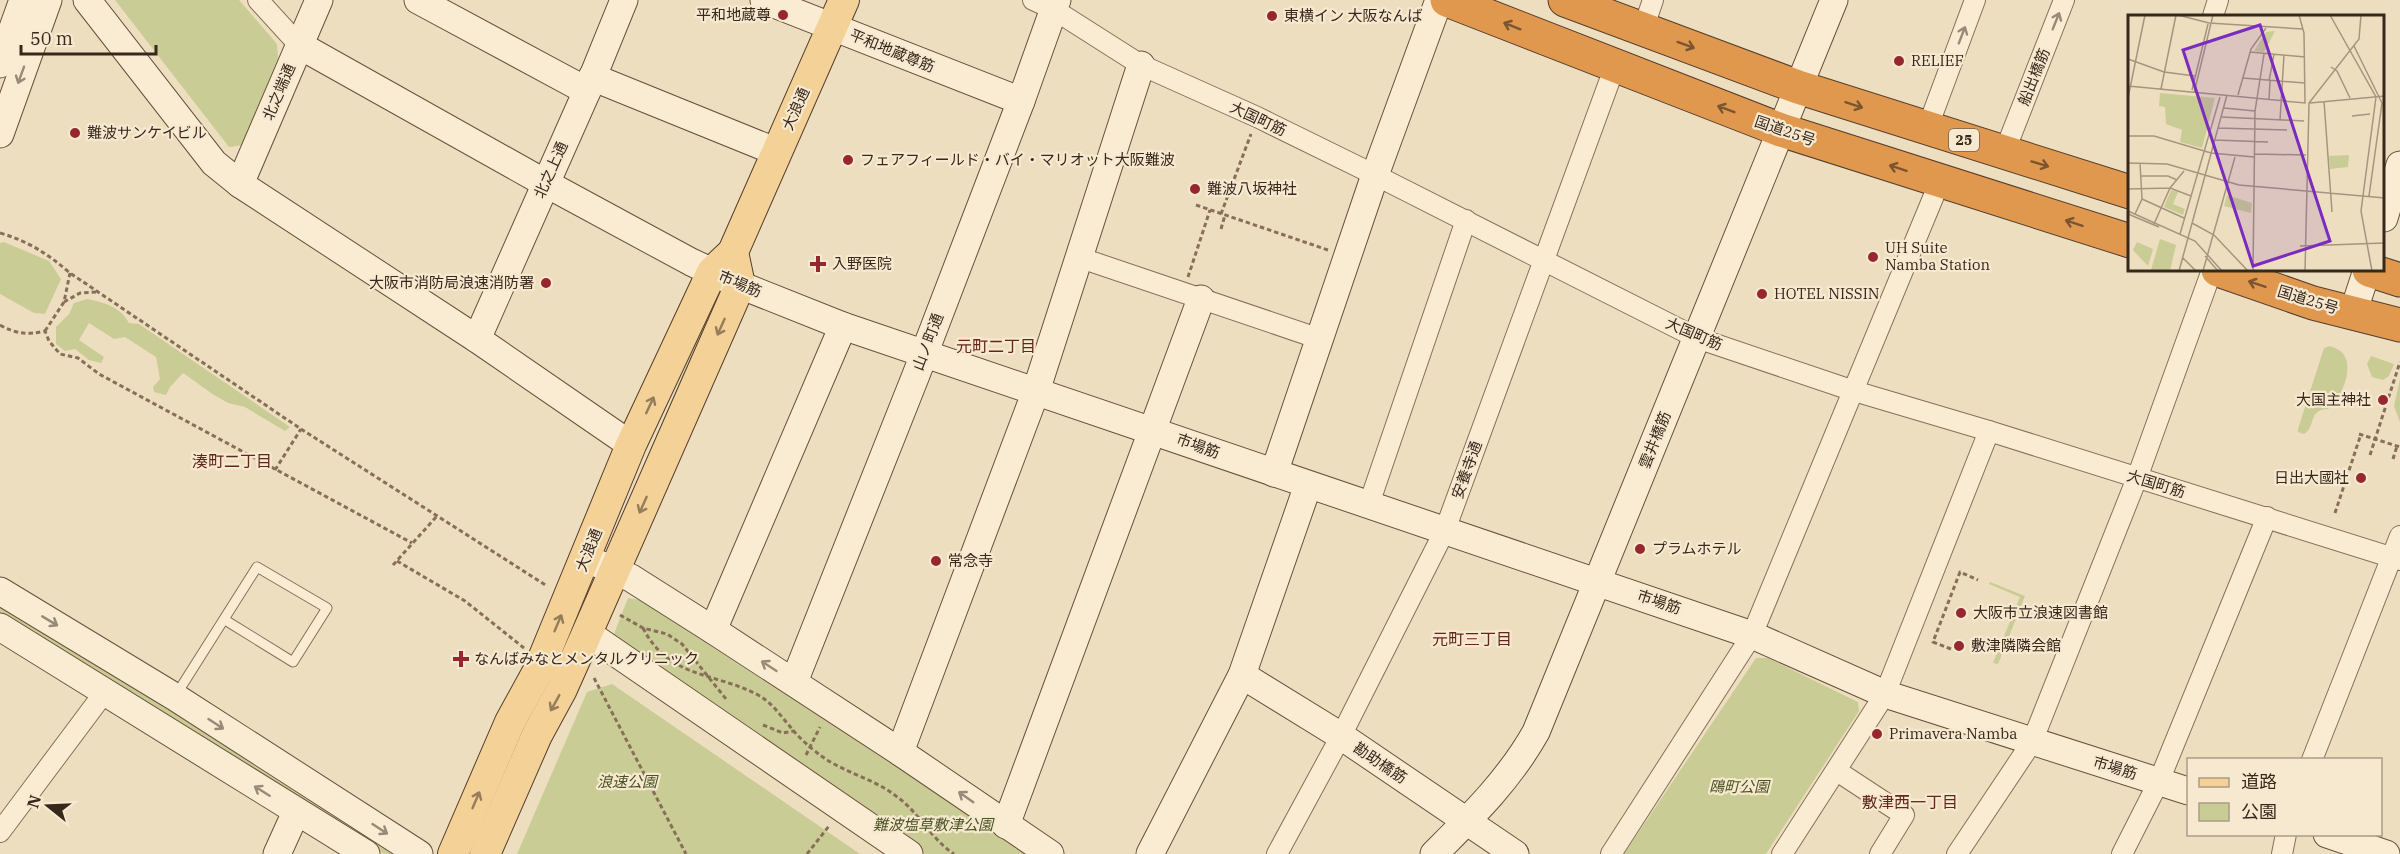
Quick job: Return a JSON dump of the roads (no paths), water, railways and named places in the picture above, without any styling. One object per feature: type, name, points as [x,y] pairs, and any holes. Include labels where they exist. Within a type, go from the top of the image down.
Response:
[{"type":"highway","name":"国道25号","points":[[1447,0],[1781,130],[2128,240]]},
{"type":"highway","name":"25","points":[[1564,0],[1648,14],[1798,87],[2128,191]]},
{"type":"highway","name":"国道25号","points":[[2224,272],[2313,303],[2400,325]]},
{"type":"highway","points":[[2374,272],[2400,280]]},
{"type":"main road","name":"大浪通","points":[[453,854],[510,722],[538,671],[631,445],[712,272],[733,252],[844,0]]},
{"type":"main road","points":[[733,252],[740,285]]},
{"type":"main road","name":"大浪通","points":[[485,854],[537,735],[562,689],[740,285]]},
{"type":"street","points":[[0,64],[23,0]]},
{"type":"street","points":[[0,134],[48,0]]},
{"type":"street","points":[[87,0],[214,163],[240,184],[477,339],[631,445]]},
{"type":"street","name":"市場筋","points":[[258,0],[299,45],[545,183],[740,285],[843,326],[1752,635],[1885,694],[2187,790]]},
{"type":"street","name":"北之端通","points":[[240,184],[319,0]]},
{"type":"street","points":[[418,0],[590,84],[777,152]]},
{"type":"street","name":"北之上通","points":[[477,339],[590,84],[624,0]]},
{"type":"street","name":"平和地蔵尊筋","points":[[764,0],[1020,101]]},
{"type":"street","points":[[1274,473],[1376,175],[1439,0]]},
{"type":"street","name":"雲井橋筋","points":[[1434,854],[1498,790],[1522,757],[1536,732],[1834,0]]},
{"type":"street","points":[[1928,129],[1975,0]]},
{"type":"street","name":"船出橋筋","points":[[2004,153],[2064,0]]},
{"type":"street","points":[[2213,15],[2218,0]]},
{"type":"street","name":"大国町筋","points":[[1047,3],[1141,65],[1257,117],[1376,175],[1697,338],[1854,391],[1989,430],[2396,559]]},
{"type":"street","name":"山ノ町通","points":[[794,682],[1020,101],[1047,3]]},
{"type":"street","points":[[900,752],[1036,391],[1141,65]]},
{"type":"street","name":"安養寺通","points":[[1277,854],[1341,736],[1445,530],[1615,66]]},
{"type":"street","points":[[2385,215],[2400,165]]},
{"type":"street","points":[[1611,854],[1752,635],[1940,181]]},
{"type":"street","points":[[1369,504],[1466,220]]},
{"type":"street","points":[[1078,257],[1320,339]]},
{"type":"street","points":[[1958,854],[2032,742],[2137,478],[2211,272]]},
{"type":"street","points":[[2353,313],[2367,272]]},
{"type":"street","points":[[1006,825],[1153,430],[1192,296]]},
{"type":"street","points":[[713,630],[843,326]]},
{"type":"street","points":[[1782,854],[1885,694],[1934,580],[1989,430]]},
{"type":"street","points":[[1150,854],[1242,675],[1308,485]]},
{"type":"street","points":[[2124,853],[2159,781],[2267,517]]},
{"type":"street","points":[[2312,758],[2396,559],[2400,536]]},
{"type":"street","points":[[585,558],[631,578],[713,630],[900,752],[1050,854]]},
{"type":"street","points":[[0,591],[175,697],[418,854]]},
{"type":"street","points":[[0,627],[366,854]]},
{"type":"street","points":[[587,633],[909,854]]},
{"type":"street","name":"勘助橋筋","points":[[1242,675],[1341,736],[1515,854]]},
{"type":"street","points":[[1,828],[104,693]]},
{"type":"street","points":[[1837,771],[1905,815],[1880,854]]},
{"type":"street","points":[[277,854],[296,812]]},
{"type":"street","points":[[2282,854],[2286,836]]},
{"type":"street","points":[[2333,836],[2386,854]]},
{"type":"lane","points":[[175,697],[257,567],[327,608],[294,662],[225,620]]},
{"type":"place","name":"平和地蔵尊","points":[[783,15]]},
{"type":"place","name":"東横イン 大阪なんば","points":[[1272,16]]},
{"type":"place","name":"RELIEF","points":[[1899,61]]},
{"type":"place","name":"難波サンケイビル","points":[[75,133]]},
{"type":"place","name":"フェアフィールド・バイ・マリオット大阪難波","points":[[848,160]]},
{"type":"place","name":"難波八坂神社","points":[[1195,189]]},
{"type":"place","name":"UH Suite Namba Station","points":[[1873,257]]},
{"type":"place","name":"入野医院","points":[[818,264]]},
{"type":"place","name":"大阪市消防局浪速消防署","points":[[546,283]]},
{"type":"place","name":"HOTEL NISSIN","points":[[1762,294]]},
{"type":"place","name":"大国主神社","points":[[2383,400]]},
{"type":"place","name":"日出大國社","points":[[2361,478]]},
{"type":"place","name":"プラムホテル","points":[[1640,549]]},
{"type":"place","name":"常念寺","points":[[936,561]]},
{"type":"place","name":"大阪市立浪速図書館","points":[[1961,613]]},
{"type":"place","name":"敷津隣隣会館","points":[[1959,646]]},
{"type":"place","name":"なんばみなとメンタルクリニック","points":[[461,659]]},
{"type":"place","name":"Primavera Namba","points":[[1877,734]]},
{"type":"district","name":"元町二丁目","points":[[996,346]]},
{"type":"district","name":"湊町二丁目","points":[[232,461]]},
{"type":"district","name":"元町三丁目","points":[[1472,639]]},
{"type":"district","name":"敷津西一丁目","points":[[1910,802]]},
{"type":"park label","name":"浪速公園","points":[[627,782]]},
{"type":"park label","name":"鴎町公園","points":[[1739,787]]},
{"type":"park label","name":"難波塩草敷津公園","points":[[933,825]]}]
